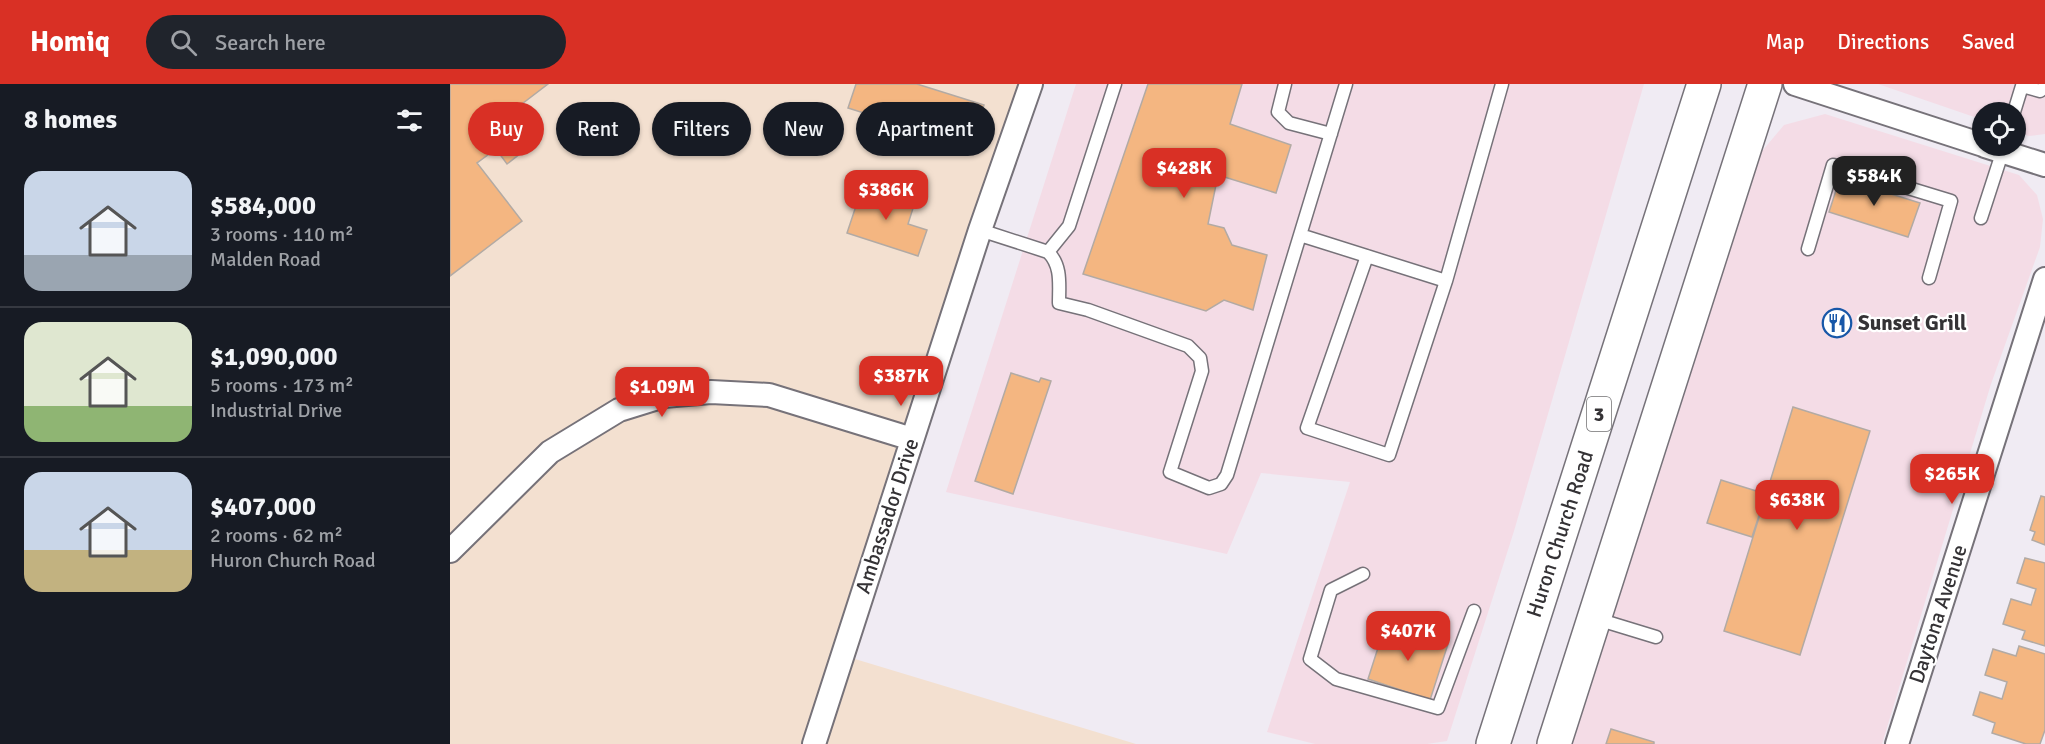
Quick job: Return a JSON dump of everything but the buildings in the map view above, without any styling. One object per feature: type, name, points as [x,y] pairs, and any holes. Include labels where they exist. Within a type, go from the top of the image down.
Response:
[{"type":"highway","name":"Huron Church Road","points":[[1493,744],[1704,84]]},
{"type":"highway","points":[[1554,744],[1765,84]]},
{"type":"street","name":"Ambassador Drive","points":[[814,744],[980,230],[1031,84]]},
{"type":"street","points":[[1795,84],[1972,140]]},
{"type":"street","points":[[2020,156],[2045,165]]},
{"type":"street","name":"Daytona Avenue","points":[[1897,744],[2045,279]]},
{"type":"street","points":[[450,551],[550,452],[619,410],[664,396],[711,392],[769,395],[912,439]]},
{"type":"lane","points":[[1048,252],[1069,226],[1115,84]]},
{"type":"lane","points":[[1285,84],[1278,112],[1289,123],[1331,134]]},
{"type":"lane","points":[[980,230],[1048,252],[1055,259],[1059,271],[1059,303],[1088,310],[1188,346],[1200,358],[1202,371],[1170,472],[1209,488],[1221,484],[1227,475],[1346,84]]},
{"type":"lane","points":[[1367,256],[1307,428],[1389,455],[1446,281],[1502,84]]},
{"type":"lane","points":[[2017,102],[2022,86],[2040,91],[2045,87]]},
{"type":"lane","points":[[1981,218],[1992,156]]},
{"type":"lane","points":[[1808,249],[1833,165],[1952,201],[1929,278]]},
{"type":"lane","points":[[1300,235],[1446,281]]},
{"type":"lane","points":[[1363,574],[1331,590],[1310,659],[1336,679],[1438,708],[1474,611]]},
{"type":"lane","points":[[1594,619],[1656,637]]},
{"type":"shaded area","points":[[450,84],[1022,84],[855,659],[1136,744],[450,744]]},
{"type":"shaded area","points":[[1076,84],[1644,84],[1514,531],[1447,741],[1427,744],[1315,744],[1267,732],[1350,482],[1261,473],[1227,554],[946,492]]},
{"type":"shaded area","points":[[1878,84],[2045,84],[2045,134],[2026,135],[2026,102],[1972,102],[1972,116]]},
{"type":"shaded area","points":[[1825,114],[2019,175],[2037,195],[2043,219],[2040,247],[1991,384],[1882,744],[1568,744],[1758,156],[1784,125]]},
{"type":"place","name":"Sunset Grill","points":[[1837,323]]}]
